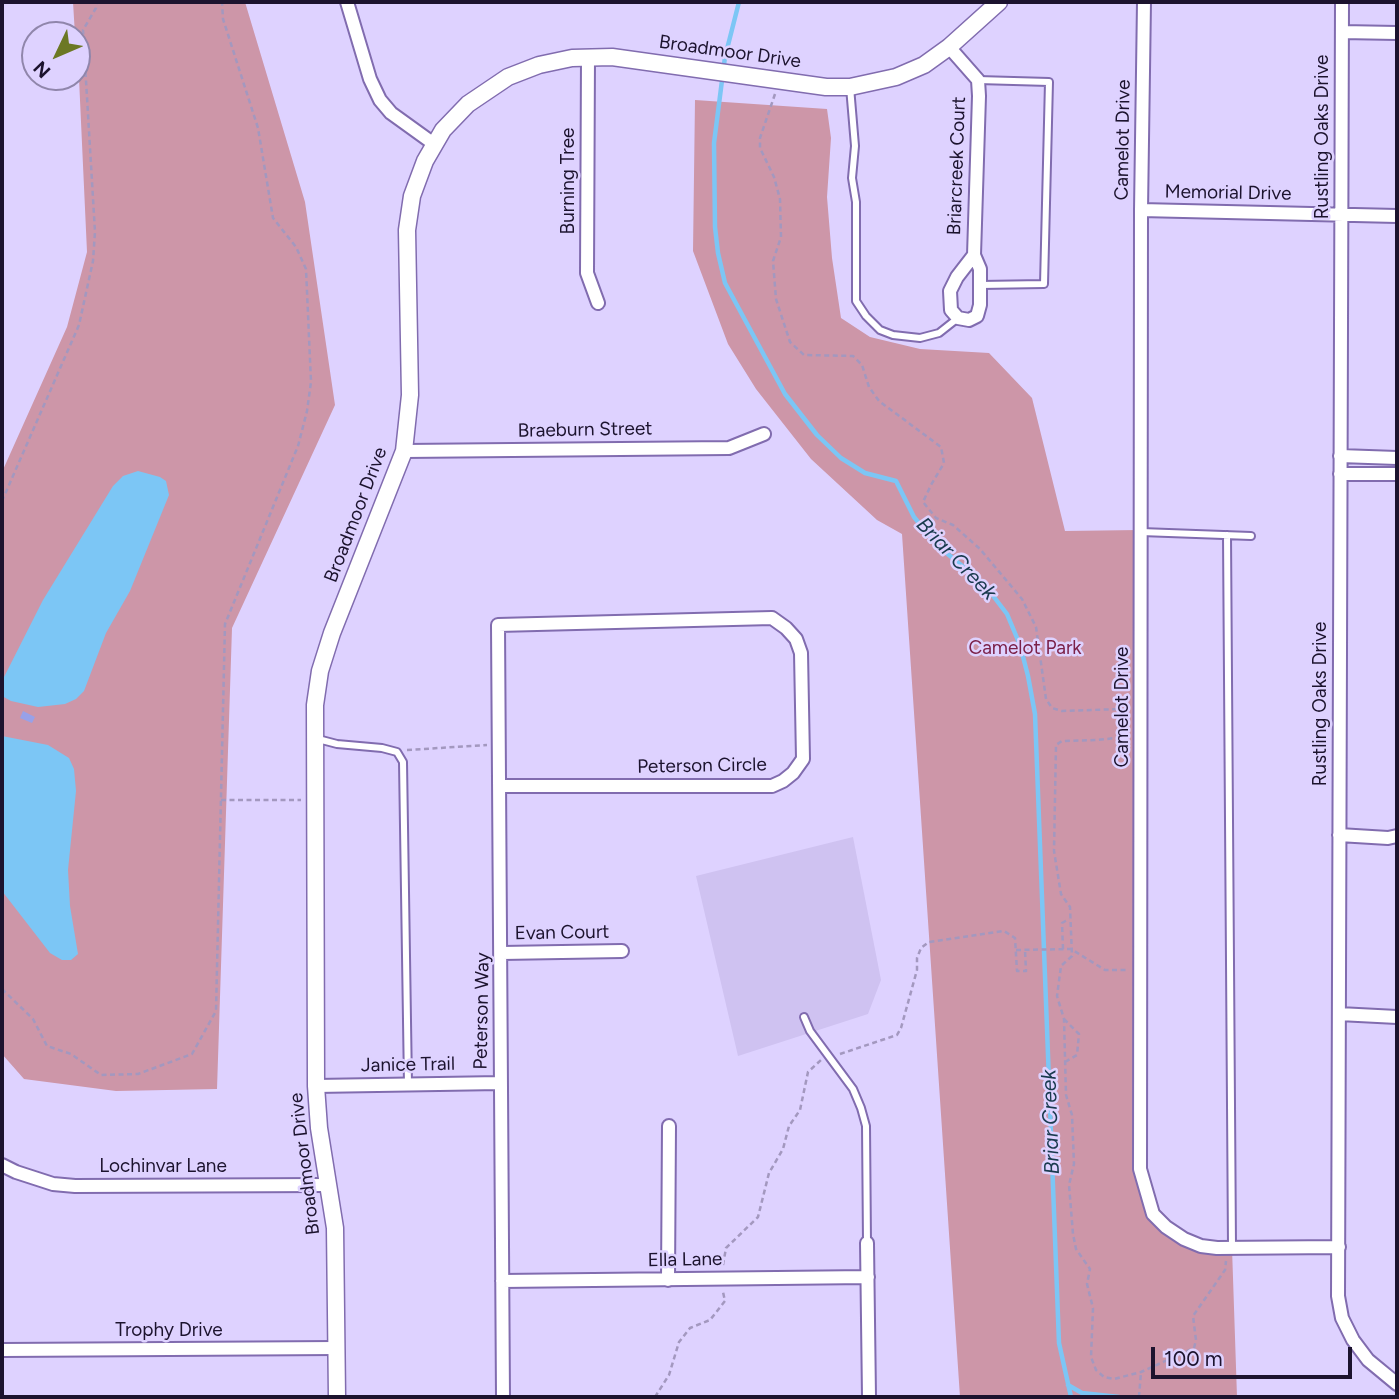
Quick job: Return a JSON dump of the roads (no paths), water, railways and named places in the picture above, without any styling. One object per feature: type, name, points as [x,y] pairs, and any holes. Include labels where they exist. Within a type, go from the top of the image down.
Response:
[{"type":"street","points":[[347,2],[370,79],[380,100],[391,113],[434,144]]},
{"type":"street","name":"Broadmoor Drive","points":[[337,1397],[337,1257],[319,1128],[316,1086],[316,689],[325,652],[404,451],[409,415],[407,250],[409,211],[417,179],[434,144],[461,110],[494,85],[539,65],[588,57],[612,57],[825,87],[850,87],[896,77],[924,65],[950,47],[999,2]]},
{"type":"street","name":"Camelot Drive","points":[[1144,2],[1141,210],[1140,1169],[1153,1213],[1166,1227],[1201,1246],[1339,1247]]},
{"type":"street","name":"Rustling Oaks Drive","points":[[1342,2],[1338,1296],[1342,1318],[1353,1340],[1368,1360],[1397,1384]]},
{"type":"street","points":[[1342,32],[1397,33]]},
{"type":"street","name":"Briarcreek Court","points":[[950,47],[978,80],[974,255],[980,270],[980,305],[977,316],[969,320],[958,318],[951,310],[950,291],[974,255]]},
{"type":"street","name":"Burning Tree","points":[[588,57],[587,273],[598,303]]},
{"type":"street","name":"Memorial Drive","points":[[1141,210],[1397,216]]},
{"type":"street","name":"Braeburn Street","points":[[404,451],[729,448],[764,434]]},
{"type":"street","points":[[1340,456],[1397,458]]},
{"type":"street","points":[[1340,474],[1397,474]]},
{"type":"street","name":"Peterson Circle","points":[[498,625],[772,618],[796,639],[801,653],[803,759],[793,773],[772,786],[500,786]]},
{"type":"street","name":"Peterson Way","points":[[498,625],[503,1397]]},
{"type":"street","points":[[1339,835],[1388,838],[1397,836]]},
{"type":"street","name":"Evan Court","points":[[502,953],[622,951]]},
{"type":"street","points":[[1339,1014],[1397,1017]]},
{"type":"street","name":"Janice Trail","points":[[316,1086],[500,1083]]},
{"type":"street","points":[[668,1280],[669,1126]]},
{"type":"street","name":"Lochinvar Lane","points":[[2,1165],[53,1184],[75,1186],[328,1185]]},
{"type":"street","points":[[867,1243],[869,1397]]},
{"type":"street","name":"Ella Lane","points":[[502,1281],[867,1277]]},
{"type":"street","name":"Trophy Drive","points":[[2,1350],[337,1348]]},
{"type":"lane","points":[[978,80],[1049,82],[1044,284],[980,285]]},
{"type":"lane","points":[[850,87],[855,146],[852,178],[856,202],[856,301],[880,330],[893,335],[920,338],[939,333],[958,318]]},
{"type":"lane","points":[[1141,532],[1251,536]]},
{"type":"lane","points":[[1227,535],[1228,1248]]},
{"type":"lane","points":[[315,738],[337,744],[397,752],[403,762],[408,1085]]},
{"type":"lane","points":[[804,1017],[810,1031],[853,1089],[866,1126],[867,1243]]},
{"type":"water","points":[[138,471],[166,481],[169,495],[130,591],[106,633],[84,691],[65,704],[38,707],[11,701],[2,696],[2,681],[43,600],[113,486],[123,476]]},
{"type":"water","points":[[2,736],[48,745],[69,758],[74,769],[76,791],[68,870],[70,906],[78,954],[71,960],[62,960],[50,953],[2,891]]},
{"type":"waterway","name":"Briar Creek","points":[[739,2],[725,57],[714,143],[715,227],[725,283],[785,394],[817,435],[841,458],[865,473],[896,481],[914,517],[938,546],[984,584],[1007,614],[1020,645],[1028,676],[1035,714],[1059,1343],[1071,1397]]},
{"type":"waterway","points":[[1068,1385],[1082,1393],[1119,1397]]},
{"type":"park label","name":"Camelot Park","points":[[1025,648]]}]
